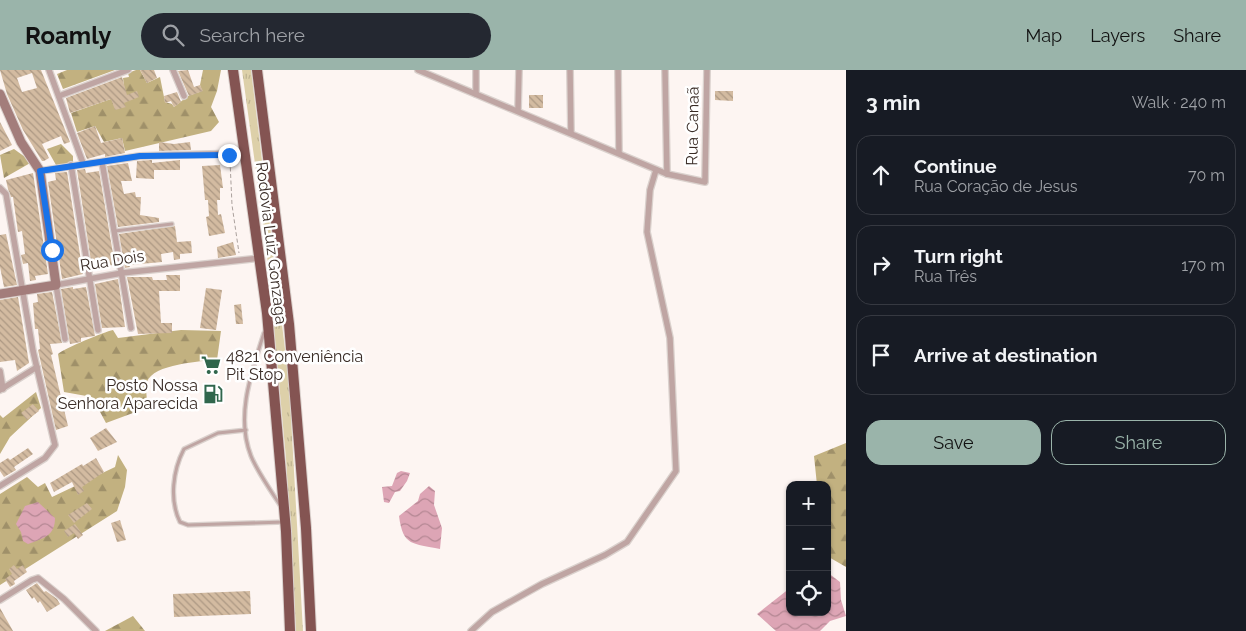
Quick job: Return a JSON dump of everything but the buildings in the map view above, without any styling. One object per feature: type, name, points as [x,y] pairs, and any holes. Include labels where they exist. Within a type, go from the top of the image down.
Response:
[{"type":"highway","name":"Rodovia Luiz Gonzaga","points":[[233,70],[267,312],[285,517],[290,631]]},
{"type":"highway","name":"Rodovia Luiz Gonzaga","points":[[257,70],[289,324],[306,528],[310,631]]},
{"type":"main road","points":[[0,94],[21,142],[40,171],[56,284]]},
{"type":"main road","name":"Rua Dois","points":[[0,294],[56,284]]},
{"type":"street","points":[[49,70],[83,163]]},
{"type":"street","points":[[59,96],[128,70]]},
{"type":"street","points":[[173,70],[184,96]]},
{"type":"street","points":[[418,70],[518,110],[667,174],[664,70]]},
{"type":"street","points":[[476,70],[476,94]]},
{"type":"street","points":[[518,110],[519,70]]},
{"type":"street","points":[[570,70],[571,133]]},
{"type":"street","points":[[618,70],[619,153]]},
{"type":"street","name":"Rua Canaã","points":[[667,174],[705,182],[707,70]]},
{"type":"street","points":[[40,171],[83,163],[140,156],[229,155],[245,153]]},
{"type":"street","points":[[102,162],[131,328]]},
{"type":"street","points":[[71,165],[98,330]]},
{"type":"street","points":[[471,631],[492,612],[627,542],[676,471],[670,338],[647,232],[648,205],[656,170]]},
{"type":"street","points":[[0,188],[6,194],[22,290],[54,441],[54,449],[45,458],[0,486]]},
{"type":"street","name":"Rua Dois","points":[[56,284],[122,273],[260,258]]},
{"type":"street","points":[[56,284],[65,339]]},
{"type":"street","points":[[0,371],[2,389],[37,367]]},
{"type":"street","points":[[0,600],[38,578],[64,599],[96,631]]},
{"type":"lane","points":[[114,231],[172,224]]},
{"type":"lane","points":[[246,430],[218,433],[184,449],[174,476],[176,515],[180,522],[188,525],[285,517],[251,456],[246,430],[247,389],[265,332],[267,312]]},
{"type":"path","points":[[229,155],[232,205],[240,261]]},
{"type":"green space","points":[[67,70],[115,70],[63,89],[57,74]]},
{"type":"green space","points":[[140,70],[147,83],[160,77],[165,102],[172,104],[174,107],[188,96],[202,91],[200,85],[203,70],[221,70],[217,91],[211,107],[219,122],[211,131],[125,151],[122,138],[104,142],[95,126],[77,132],[71,113],[125,94],[123,78],[129,77],[128,73]]},
{"type":"green space","points":[[242,70],[251,70],[289,382],[303,631],[296,631],[286,458],[266,243]]},
{"type":"green space","points":[[61,144],[73,156],[73,164],[56,165],[47,149]]},
{"type":"green space","points":[[14,149],[32,162],[4,178],[0,155]]},
{"type":"green space","points":[[113,330],[118,338],[181,330],[221,331],[217,360],[178,365],[158,371],[147,382],[147,402],[133,413],[106,423],[92,397],[64,392],[58,354],[85,340]]},
{"type":"green space","points":[[36,392],[41,408],[10,437],[0,454],[0,415],[3,418]]},
{"type":"green space","points":[[846,443],[846,567],[831,558],[831,481],[817,481],[814,456]]},
{"type":"green space","points":[[118,455],[127,470],[125,487],[117,511],[0,585],[0,494],[27,477],[38,487],[45,483],[52,497],[115,467]]},
{"type":"green space","points":[[133,616],[145,631],[105,631]]},
{"type":"water","points":[[401,471],[410,473],[407,481],[400,491],[395,492],[389,503],[384,502],[382,487],[392,486],[397,473]]},
{"type":"water","points":[[429,486],[435,491],[434,505],[442,528],[440,549],[411,542],[403,533],[399,516],[418,501],[420,494]]},
{"type":"water","points":[[38,502],[55,518],[53,529],[48,536],[28,544],[23,541],[21,532],[16,524],[25,506]]},
{"type":"water","points":[[831,575],[840,582],[841,600],[846,616],[830,621],[820,631],[776,631],[757,614],[786,591],[786,616],[831,616]]},
{"type":"place","name":"4821 Conveniência Pit Stop","points":[[211,365]]},
{"type":"place","name":"Posto Nossa Senhora Aparecida","points":[[213,394]]},
{"type":"route","points":[[52,250],[40,171],[83,163],[140,156],[229,155]]}]
